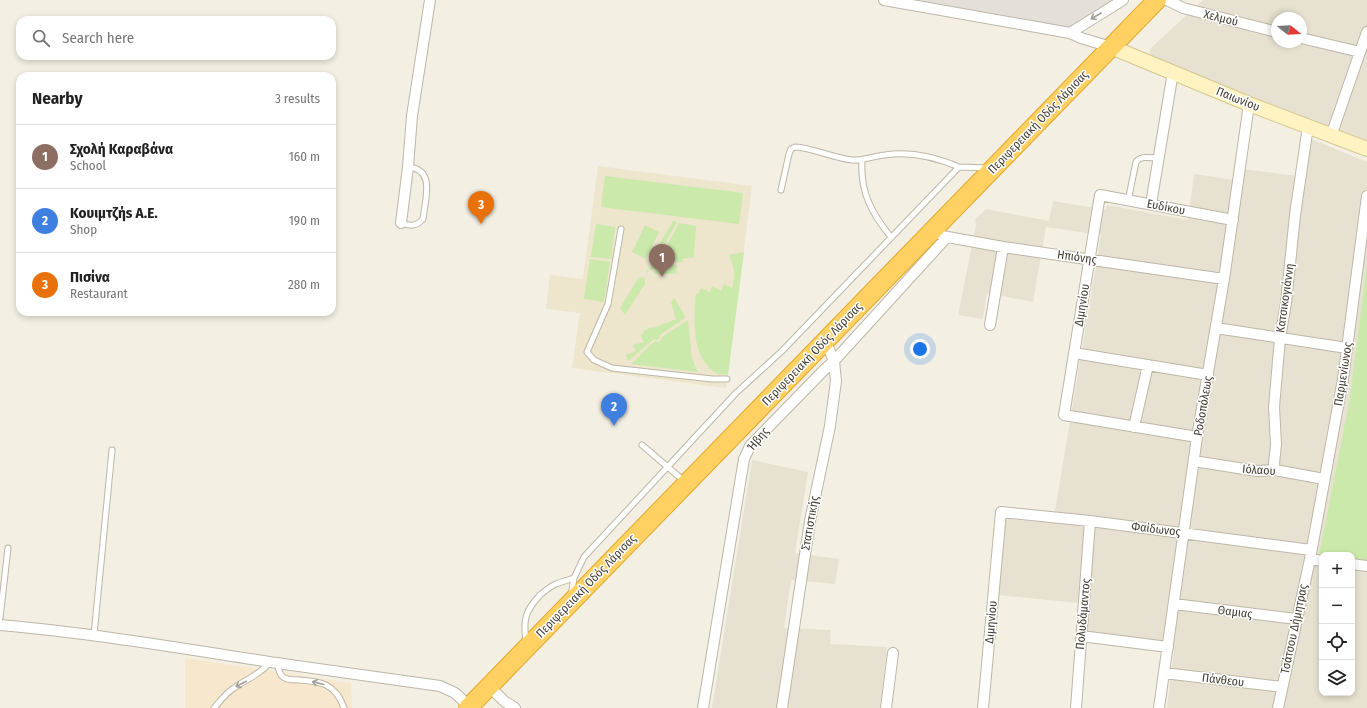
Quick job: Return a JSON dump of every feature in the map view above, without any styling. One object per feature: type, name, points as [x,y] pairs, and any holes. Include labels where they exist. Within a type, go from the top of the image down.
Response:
[{"type":"highway","name":"Περιφερειακή Οδός Λάρισας","points":[[469,707],[1157,0]]},
{"type":"street","points":[[400,223],[408,167],[412,116],[430,0]]},
{"type":"street","points":[[884,0],[1070,32],[1081,38],[1111,47]]},
{"type":"street","points":[[1070,32],[1123,0]]},
{"type":"street","name":"Χελμού","points":[[1167,0],[1183,8],[1271,30]]},
{"type":"street","points":[[1331,136],[1367,32]]},
{"type":"street","points":[[1307,39],[1360,52]]},
{"type":"street","name":"Παιωνίου","points":[[1111,47],[1249,104],[1367,149]]},
{"type":"street","points":[[1151,204],[1173,72]]},
{"type":"street","name":"Ροδοπόλεως","points":[[1159,708],[1197,437],[1224,279],[1249,104]]},
{"type":"street","name":"Κατσικογιάννη","points":[[1275,470],[1274,464],[1276,444],[1274,407],[1280,338],[1286,303],[1295,215],[1308,126]]},
{"type":"street","name":"Ευδίκου","points":[[1100,195],[1233,220]]},
{"type":"street","name":"Διμηνίου","points":[[1100,195],[1064,415],[1134,427]]},
{"type":"street","name":"Παρμενίωνος","points":[[1310,555],[1343,379],[1367,196]]},
{"type":"street","name":"Ηπιόνης","points":[[930,233],[1003,247],[1224,279]]},
{"type":"street","name":"Ήβης","points":[[703,708],[744,459],[750,446],[824,370],[834,362],[947,237]]},
{"type":"street","points":[[990,325],[1003,247]]},
{"type":"street","points":[[1216,328],[1347,348]]},
{"type":"street","name":"Στατιστικής","points":[[782,708],[813,501],[822,463],[836,381],[834,362],[825,340]]},
{"type":"street","points":[[1074,353],[1208,375]]},
{"type":"street","points":[[1148,366],[1134,427],[1197,437]]},
{"type":"street","name":"Ιόλαου","points":[[1194,461],[1257,471],[1275,470],[1324,479]]},
{"type":"street","name":"Διμηνίου","points":[[983,708],[1001,512]]},
{"type":"street","name":"Φαίδωνος","points":[[1001,512],[1090,521],[1184,533],[1310,555],[1319,560]]},
{"type":"street","name":"Πολυδάμαντος","points":[[1076,708],[1090,521]]},
{"type":"street","name":"Τσάτσου Δήμητρας","points":[[1278,708],[1310,555]]},
{"type":"street","points":[[1355,564],[1367,566]]},
{"type":"street","name":"Θαμιας","points":[[1174,604],[1296,619]]},
{"type":"street","points":[[0,625],[44,628],[440,686],[455,693],[469,707]]},
{"type":"street","points":[[1081,636],[1168,646]]},
{"type":"street","points":[[886,708],[893,653]]},
{"type":"street","name":"Πάνθεου","points":[[1164,673],[1282,687]]},
{"type":"street","points":[[489,686],[500,704],[514,708]]},
{"type":"lane","points":[[781,190],[789,154],[791,149],[795,147],[851,160],[862,160],[878,155],[895,153],[912,154],[929,157],[959,167],[992,169]]},
{"type":"lane","points":[[1128,200],[1136,162],[1138,159],[1142,157],[1158,158]]},
{"type":"lane","points":[[862,160],[861,174],[863,187],[869,203],[879,222],[891,237]]},
{"type":"lane","points":[[400,223],[413,226],[419,224],[422,219],[427,182],[425,176],[417,169],[408,167]]},
{"type":"lane","points":[[570,603],[574,578],[584,557],[736,393],[782,351],[959,167]]},
{"type":"lane","points":[[621,229],[608,304],[587,352],[594,360],[612,368],[712,379],[727,379]]},
{"type":"lane","points":[[642,445],[686,483]]},
{"type":"lane","points":[[94,635],[112,450]]},
{"type":"lane","points":[[0,618],[8,548]]},
{"type":"lane","points":[[527,647],[524,627],[531,604],[547,588],[574,578]]},
{"type":"lane","points":[[214,708],[224,696],[234,688],[259,673],[273,662],[282,676],[287,679],[311,681],[334,689],[342,701],[344,708]]},
{"type":"shaded area","points":[[921,0],[1112,0],[1082,22],[1069,28],[919,5]]},
{"type":"shaded area","points":[[1203,0],[1367,0],[1367,148],[1149,58],[1150,50]]},
{"type":"shaded area","points":[[1309,138],[1367,162],[1367,708],[1167,708],[1174,651],[1086,641],[1089,604],[998,595],[1006,519],[1053,523],[1101,235],[1046,227],[1033,302],[987,293],[983,319],[958,315],[976,225],[975,220],[986,209],[1049,221],[1053,201],[1106,210],[1107,205],[1188,220],[1194,174],[1242,181],[1244,169],[1304,177]]},
{"type":"shaded area","points":[[598,166],[752,186],[726,388],[572,368],[580,313],[546,309],[550,275],[583,279]]},
{"type":"shaded area","points":[[752,460],[808,472],[795,553],[839,559],[835,584],[791,580],[784,628],[831,630],[830,644],[887,647],[880,708],[712,708]]},
{"type":"shaded area","points":[[185,658],[351,683],[352,708],[185,708]]},
{"type":"green space","points":[[605,176],[743,193],[739,224],[601,207]]},
{"type":"green space","points":[[673,221],[677,222],[655,261],[649,262]]},
{"type":"green space","points":[[679,223],[696,226],[694,257],[683,259],[683,262],[658,262]]},
{"type":"green space","points":[[596,224],[615,227],[611,259],[591,257]]},
{"type":"green space","points":[[645,225],[659,232],[646,259],[632,252]]},
{"type":"green space","points":[[744,252],[728,375],[719,374],[708,366],[698,347],[695,325],[696,293],[698,294],[701,288],[710,292],[712,286],[721,291],[724,284],[732,288],[734,271],[729,255]]},
{"type":"green space","points":[[590,259],[610,262],[604,302],[584,299]]},
{"type":"green space","points":[[653,264],[677,265],[676,274],[655,274],[655,269],[648,270],[647,273],[646,272]]},
{"type":"green space","points":[[1367,264],[1367,562],[1355,560],[1355,552],[1320,552],[1350,398]]},
{"type":"green space","points":[[639,277],[645,278],[645,286],[644,285],[625,315],[620,308]]},
{"type":"green space","points":[[674,298],[685,318],[660,335],[658,340],[654,339],[628,361],[626,355],[636,351],[633,345],[644,342],[641,336],[645,330],[676,319],[671,303]]},
{"type":"green space","points":[[688,320],[692,359],[698,372],[631,364],[655,341],[660,341],[662,337]]},
{"type":"place","name":"Πισίνα","points":[[481,224]]},
{"type":"place","name":"Σχολή Καραβάνα","points":[[662,277]]},
{"type":"place","name":"Κουιμτζήs Α.Ε.","points":[[614,426]]}]
